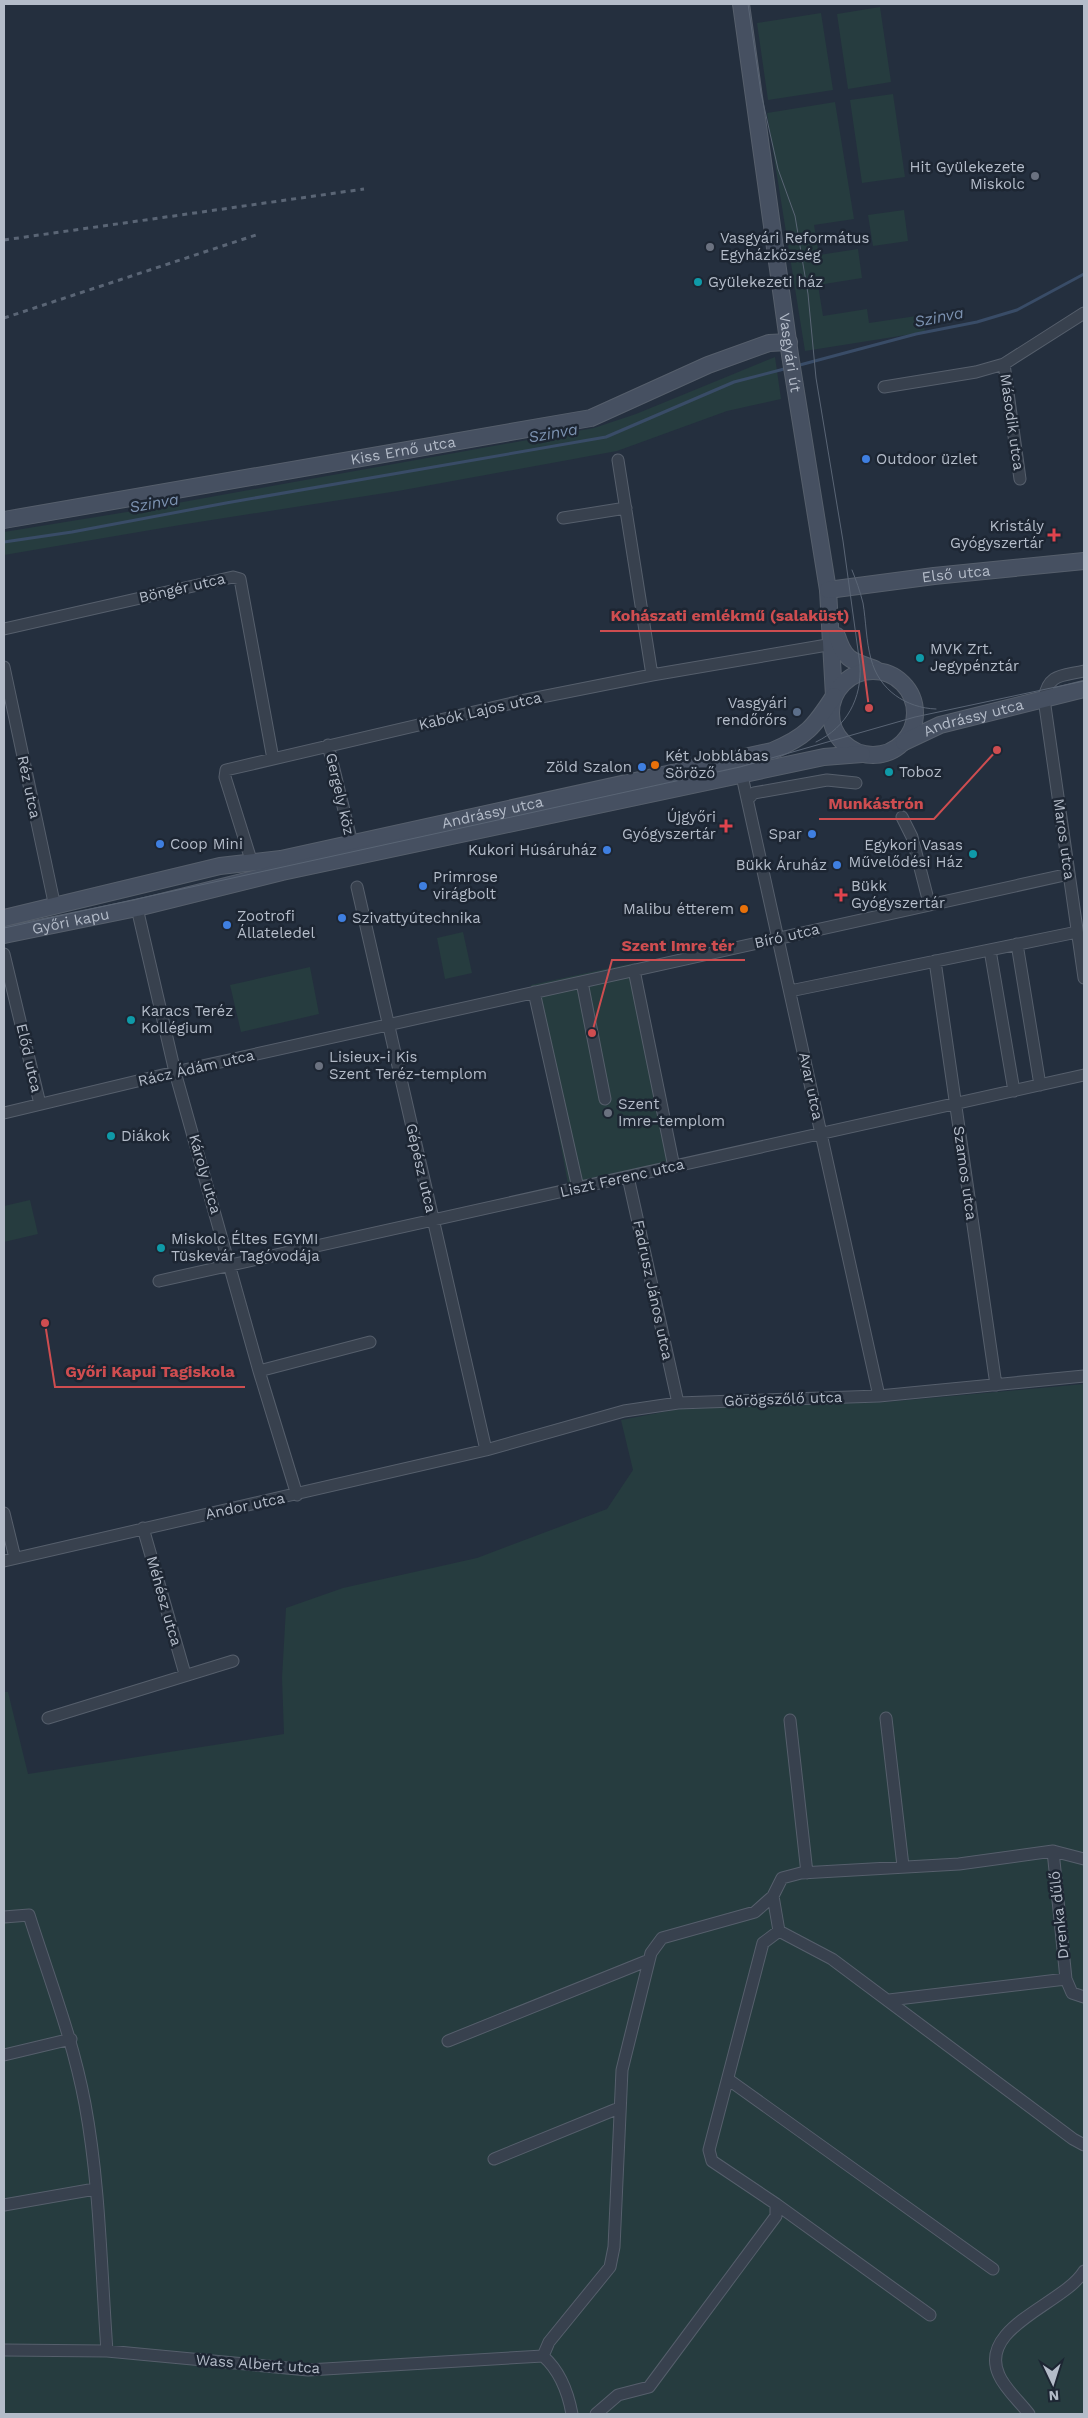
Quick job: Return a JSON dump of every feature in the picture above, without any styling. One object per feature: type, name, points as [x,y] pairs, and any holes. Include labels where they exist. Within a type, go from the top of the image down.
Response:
[{"type":"street","name":"Vasgyári út","points":[[741,4],[794,382],[831,612],[834,696]]},
{"type":"street","points":[[884,387],[976,372],[1004,364],[1084,313]]},
{"type":"street","name":"Kiss Ernő utca","points":[[4,520],[591,418],[708,365],[768,343],[789,342]]},
{"type":"street","name":"Második utca","points":[[1004,364],[1020,480]]},
{"type":"street","points":[[618,460],[652,674]]},
{"type":"street","points":[[563,518],[626,508]]},
{"type":"street","name":"Első utca","points":[[828,590],[934,576],[1084,561]]},
{"type":"street","name":"Böngér utca","points":[[4,629],[233,576],[240,579],[243,587],[272,759]]},
{"type":"street","name":"Vasgyári út","points":[[831,612],[845,655],[858,664],[882,671]]},
{"type":"street","name":"Kabók Lajos utca","points":[[252,863],[225,778],[226,770],[328,745],[652,674],[833,644]]},
{"type":"street","name":"Réz utca","points":[[4,666],[55,907]]},
{"type":"street","points":[[868,671],[882,671],[895,676],[904,683],[914,700],[915,717],[911,732],[904,742],[885,754],[862,754],[850,749],[834,730],[831,713],[834,696],[839,687],[853,675],[868,671]]},
{"type":"street","name":"Andrássy utca","points":[[1044,699],[1047,685],[1053,678],[1084,671]]},
{"type":"street","name":"Andrássy utca","points":[[904,742],[940,725],[1084,689]]},
{"type":"street","name":"Andrássy utca","points":[[128,886],[220,866],[252,863],[352,843],[772,751],[797,740],[812,728],[834,696]]},
{"type":"street","name":"Maros utca","points":[[1044,699],[1084,978]]},
{"type":"street","name":"Gergely köz","points":[[328,745],[352,843]]},
{"type":"street","name":"Andrássy utca","points":[[136,908],[282,872],[744,778],[824,758],[862,754]]},
{"type":"street","name":"Avar utca","points":[[744,778],[879,1396]]},
{"type":"street","points":[[748,799],[754,793],[826,780],[856,783]]},
{"type":"street","points":[[902,817],[912,837],[929,903]]},
{"type":"street","name":"Bíró utca","points":[[388,1024],[929,903],[1068,874]]},
{"type":"street","name":"Győri kapu","points":[[4,918],[55,907],[128,886]]},
{"type":"street","name":"Gépész utca","points":[[357,887],[486,1450]]},
{"type":"street","name":"Győri kapu","points":[[4,935],[136,908]]},
{"type":"street","name":"Károly utca","points":[[136,908],[175,1072],[231,1265],[259,1371],[297,1495]]},
{"type":"street","points":[[790,990],[1077,932]]},
{"type":"street","points":[[1017,944],[1040,1085]]},
{"type":"street","points":[[990,950],[1014,1091]]},
{"type":"street","name":"Előd utca","points":[[4,954],[40,1104]]},
{"type":"street","name":"Szamos utca","points":[[935,961],[996,1384]]},
{"type":"street","points":[[634,970],[674,1167]]},
{"type":"street","points":[[582,982],[605,1099]]},
{"type":"street","points":[[534,992],[578,1188]]},
{"type":"street","name":"Rácz Ádám utca","points":[[4,1113],[388,1024]]},
{"type":"street","name":"Liszt Ferenc utca","points":[[159,1282],[1084,1075]]},
{"type":"street","name":"Fadrusz János utca","points":[[628,1177],[678,1403]]},
{"type":"street","points":[[259,1371],[370,1342]]},
{"type":"street","name":"Görögszőlő utca","points":[[486,1450],[624,1411],[678,1403],[879,1396],[1084,1376]]},
{"type":"street","name":"Andor utca","points":[[4,1561],[486,1450]]},
{"type":"street","points":[[4,1513],[15,1558]]},
{"type":"street","name":"Méhész utca","points":[[143,1528],[186,1674]]},
{"type":"street","points":[[48,1718],[233,1661]]},
{"type":"street","points":[[886,1718],[903,1866]]},
{"type":"street","points":[[790,1720],[807,1872]]},
{"type":"street","points":[[572,2414],[569,2399],[554,2366],[543,2356],[549,2342],[610,2267],[614,2247],[622,2070],[651,1953],[662,1938],[755,1912],[773,1896],[782,1878],[807,1872],[959,1864],[1053,1851],[1084,1859]]},
{"type":"street","name":"Drenka dűlő","points":[[1053,1851],[1066,1979]]},
{"type":"street","points":[[773,1896],[778,1932]]},
{"type":"street","points":[[4,1917],[29,1915],[59,2011],[71,2040],[85,2106],[95,2189],[107,2351]]},
{"type":"street","points":[[778,1932],[832,1959],[1073,2140],[1084,2146]]},
{"type":"street","points":[[778,1932],[763,1943],[729,2080],[709,2150],[712,2161],[776,2204],[930,2315]]},
{"type":"street","points":[[448,2041],[649,1960]]},
{"type":"street","points":[[889,2000],[1066,1979],[1072,1993],[1084,1997]]},
{"type":"street","points":[[4,2055],[71,2040]]},
{"type":"street","points":[[729,2080],[993,2269]]},
{"type":"street","points":[[494,2159],[619,2108]]},
{"type":"street","points":[[4,2205],[95,2189]]},
{"type":"street","points":[[596,2414],[618,2395],[649,2387],[776,2216],[776,2204]]},
{"type":"street","points":[[1029,2414],[999,2376],[994,2360],[996,2348],[1014,2326],[1065,2290],[1084,2271]]},
{"type":"street","name":"Wass Albert utca","points":[[4,2350],[107,2351],[308,2370],[543,2356]]},
{"type":"green space","points":[[880,7],[891,82],[848,89],[837,14]]},
{"type":"green space","points":[[821,13],[833,90],[768,100],[757,23]]},
{"type":"green space","points":[[893,94],[905,177],[862,183],[850,100]]},
{"type":"green space","points":[[835,102],[854,219],[814,225],[819,255],[858,249],[862,278],[818,285],[823,316],[867,309],[869,323],[923,315],[925,332],[805,351],[767,113]]},
{"type":"green space","points":[[904,210],[908,241],[873,246],[868,215]]},
{"type":"green space","points":[[775,357],[781,399],[727,411],[617,451],[398,491],[4,555],[4,532],[133,511],[594,428],[636,414]]},
{"type":"green space","points":[[463,932],[472,973],[445,979],[437,938]]},
{"type":"green space","points":[[633,963],[668,1163],[568,1184],[531,985]]},
{"type":"green space","points":[[310,967],[319,1014],[241,1032],[230,985]]},
{"type":"green space","points":[[30,1200],[38,1234],[4,1242],[4,1206]]},
{"type":"green space","points":[[1084,1384],[1084,2414],[4,2414],[4,1692],[8,1692],[28,1774],[284,1734],[282,1678],[286,1608],[343,1588],[477,1558],[607,1509],[633,1470],[621,1420],[679,1409],[886,1402]]},
{"type":"waterway","name":"Szinva","points":[[796,366],[916,334],[977,322],[1017,310],[1084,274]]},
{"type":"waterway","name":"Szinva","points":[[4,542],[72,532],[226,503],[606,437],[734,382],[788,368]]},
{"type":"tram line","points":[[748,4],[761,93],[778,169],[795,216],[808,294],[816,378],[843,541],[860,665],[858,689],[850,710],[836,728],[816,742]]},
{"type":"tram line","points":[[852,570],[863,603],[871,659],[880,680],[904,701],[925,708],[936,709]]},
{"type":"tram line","points":[[4,928],[740,767],[915,717],[1084,681]]},
{"type":"railway","points":[[4,240],[364,189]]},
{"type":"railway","points":[[4,318],[259,234]]},
{"type":"place","name":"Hit Gyülekezete Miskolc","points":[[1035,176]]},
{"type":"place","name":"Vasgyári Református Egyházközség","points":[[710,247]]},
{"type":"place","name":"Gyülekezeti ház","points":[[698,282]]},
{"type":"place","name":"Outdoor üzlet","points":[[866,459]]},
{"type":"place","name":"Kristály Gyógyszertár","points":[[1054,535]]},
{"type":"place","name":"MVK Zrt. Jegypénztár","points":[[920,658]]},
{"type":"place","name":"Kohászati emlékmű (salaküst)","points":[[869,708]]},
{"type":"place","name":"Vasgyári rendőrőrs","points":[[797,712]]},
{"type":"place","name":"Munkástrón","points":[[997,750]]},
{"type":"place","name":"Két Jobblábas Söröző","points":[[655,765]]},
{"type":"place","name":"Zöld Szalon","points":[[642,767]]},
{"type":"place","name":"Toboz","points":[[889,772]]},
{"type":"place","name":"Újgyőri Gyógyszertár","points":[[726,826]]},
{"type":"place","name":"Spar","points":[[812,834]]},
{"type":"place","name":"Coop Mini","points":[[160,844]]},
{"type":"place","name":"Kukori Húsáruház","points":[[607,850]]},
{"type":"place","name":"Egykori Vasas Művelődési Ház","points":[[973,854]]},
{"type":"place","name":"Bükk Áruház","points":[[837,865]]},
{"type":"place","name":"Primrose virágbolt","points":[[423,886]]},
{"type":"place","name":"Bükk Gyógyszertár","points":[[841,895]]},
{"type":"place","name":"Malibu étterem","points":[[744,909]]},
{"type":"place","name":"Szivattyútechnika","points":[[342,918]]},
{"type":"place","name":"Zootrofi Állateledel","points":[[227,925]]},
{"type":"place","name":"Karacs Teréz Kollégium","points":[[131,1020]]},
{"type":"place","name":"Szent Imre tér","points":[[592,1033]]},
{"type":"place","name":"Lisieux-i Kis Szent Teréz-templom","points":[[319,1066]]},
{"type":"place","name":"Szent Imre-templom","points":[[608,1113]]},
{"type":"place","name":"Diákok","points":[[111,1136]]},
{"type":"place","name":"Miskolc Éltes EGYMI Tüskevár Tagóvodája","points":[[161,1248]]},
{"type":"place","name":"Győri Kapui Tagiskola","points":[[45,1323]]}]
